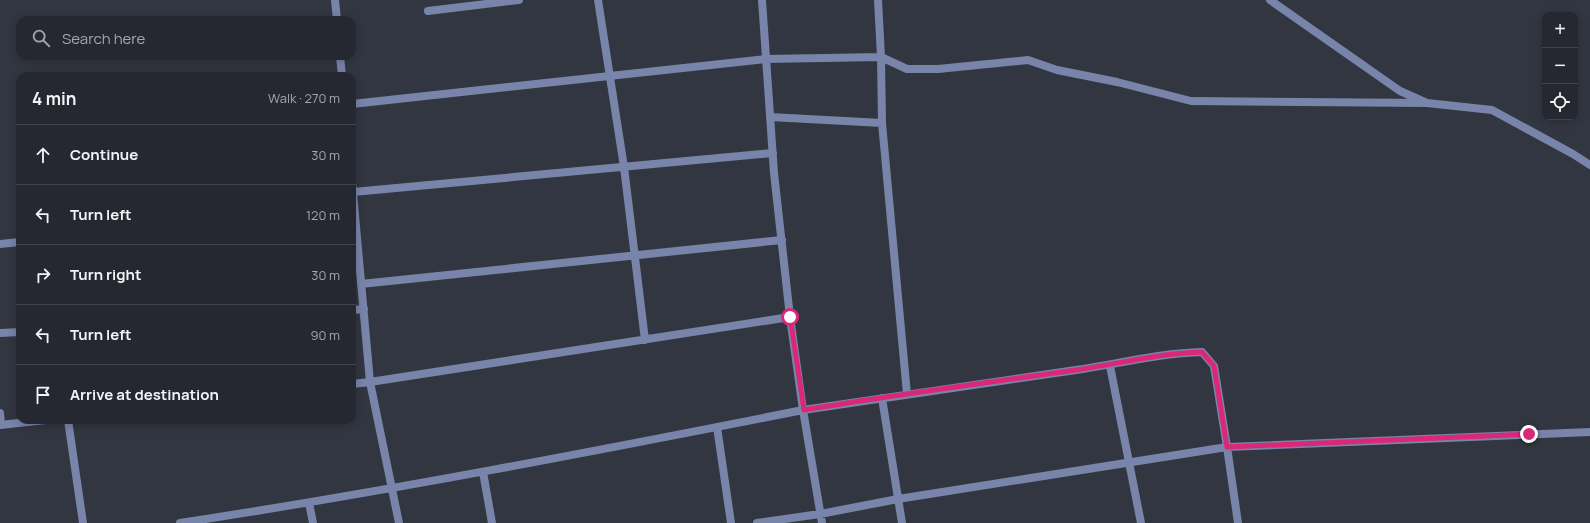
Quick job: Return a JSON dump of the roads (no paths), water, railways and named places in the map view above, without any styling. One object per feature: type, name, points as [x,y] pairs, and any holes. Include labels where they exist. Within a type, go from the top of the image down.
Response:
[{"type":"street","points":[[335,0],[337,16]]},
{"type":"street","points":[[428,11],[519,0]]},
{"type":"street","points":[[598,0],[624,167],[644,340]]},
{"type":"street","points":[[762,0],[773,153],[790,317],[822,523]]},
{"type":"street","points":[[878,0],[882,123],[907,394]]},
{"type":"street","points":[[1270,0],[1400,90],[1427,104]]},
{"type":"street","points":[[356,104],[766,59],[881,57],[907,69],[938,69],[1028,60],[1057,70],[1117,82],[1191,101],[1427,104],[1492,110],[1590,164]]},
{"type":"street","points":[[340,60],[342,72]]},
{"type":"street","points":[[770,117],[882,123]]},
{"type":"street","points":[[356,192],[773,153]]},
{"type":"street","points":[[356,234],[370,382],[399,523]]},
{"type":"street","points":[[361,284],[782,240]]},
{"type":"street","points":[[0,244],[16,242]]},
{"type":"street","points":[[356,310],[364,310]]},
{"type":"street","points":[[356,384],[790,317]]},
{"type":"street","points":[[0,333],[16,332]]},
{"type":"street","points":[[180,523],[392,489],[804,410],[1110,366],[1181,353],[1202,352],[1214,366],[1238,523]]},
{"type":"street","points":[[1110,366],[1140,523]]},
{"type":"street","points":[[882,398],[902,523]]},
{"type":"street","points":[[0,413],[0,425],[16,423]]},
{"type":"street","points":[[69,424],[83,523]]},
{"type":"street","points":[[717,427],[731,523]]},
{"type":"street","points":[[757,523],[1227,447],[1590,432]]},
{"type":"street","points":[[483,472],[492,523]]},
{"type":"street","points":[[309,503],[314,523]]}]
